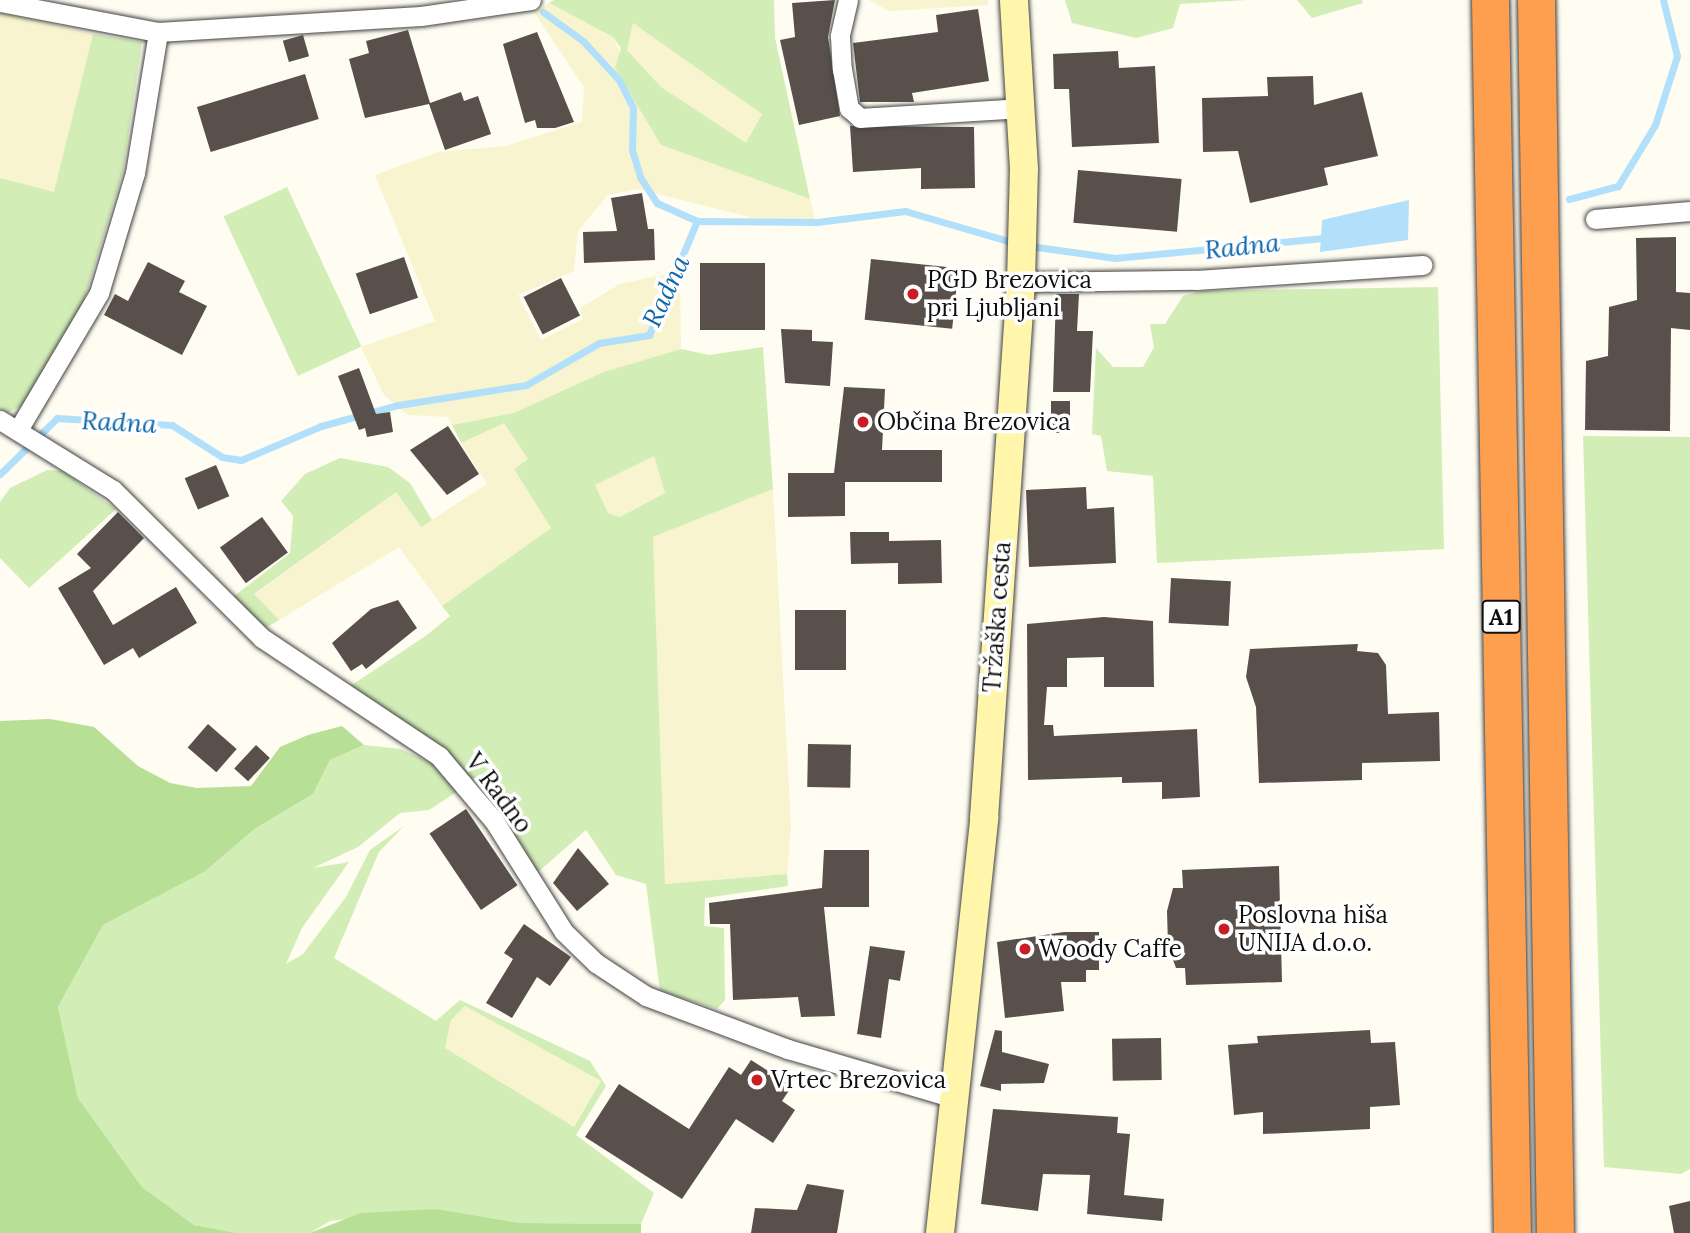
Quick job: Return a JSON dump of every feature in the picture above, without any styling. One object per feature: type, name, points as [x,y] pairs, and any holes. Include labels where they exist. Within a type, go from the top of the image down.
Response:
[{"type":"highway","name":"A1","points":[[1490,0],[1512,1233]]},
{"type":"highway","name":"A1","points":[[1536,0],[1555,1233]]},
{"type":"main road","name":"Tržaška cesta","points":[[940,1233],[984,818],[1022,258],[1022,108],[1014,0]]},
{"type":"street","points":[[0,2],[158,33],[421,16],[531,0]]},
{"type":"street","points":[[848,0],[840,36],[842,69],[849,108],[860,118],[1022,108]]},
{"type":"street","points":[[18,429],[99,293],[135,173],[158,33]]},
{"type":"street","points":[[1595,219],[1690,211]]},
{"type":"street","points":[[1022,258],[1196,280],[1423,265]]},
{"type":"street","name":"V Radno","points":[[0,421],[18,429],[48,456],[113,490],[262,638],[439,755],[495,821],[564,932],[596,963],[659,1001],[789,1049],[955,1098]]},
{"type":"shaded area","points":[[869,0],[988,0],[988,5],[889,11]]},
{"type":"shaded area","points":[[549,3],[613,37],[661,145],[810,199],[815,219],[753,218],[638,189],[608,195],[578,231],[574,271],[518,295],[541,340],[583,319],[580,308],[620,284],[680,271],[681,349],[514,413],[452,425],[448,417],[408,415],[384,395],[361,347],[435,321],[375,175],[438,152],[506,146],[582,122],[584,87],[534,12]]},
{"type":"shaded area","points":[[0,12],[93,34],[54,193],[0,178]]},
{"type":"shaded area","points":[[633,22],[762,114],[746,144],[661,87],[627,50]]},
{"type":"shaded area","points":[[504,422],[528,459],[514,469],[551,528],[442,606],[399,547],[279,620],[254,595],[396,492],[421,527],[487,484],[461,443]]},
{"type":"shaded area","points":[[654,455],[665,493],[620,517],[608,513],[594,485]]},
{"type":"shaded area","points":[[773,489],[791,827],[787,874],[665,884],[653,537]]},
{"type":"shaded area","points":[[465,1006],[601,1081],[574,1128],[445,1048],[451,1020]]},
{"type":"green space","points":[[554,0],[774,0],[775,38],[810,199],[661,145],[615,68],[621,48],[613,37],[549,3]],"holes":[[[633,23],[762,114],[746,143],[661,87],[627,50]]]},
{"type":"green space","points":[[1065,0],[1248,0],[1180,4],[1173,28],[1136,38],[1072,23]]},
{"type":"green space","points":[[1297,0],[1362,0],[1363,3],[1312,18]]},
{"type":"green space","points":[[93,34],[142,42],[123,171],[83,304],[22,406],[7,413],[0,409],[0,178],[54,192]]},
{"type":"green space","points":[[287,187],[361,347],[298,376],[224,217]]},
{"type":"green space","points":[[1438,287],[1444,549],[1157,563],[1153,476],[1107,471],[1101,436],[1092,434],[1096,348],[1113,367],[1143,367],[1154,347],[1150,324],[1165,324],[1183,296],[1202,291]]},
{"type":"green space","points":[[763,347],[773,489],[653,537],[665,884],[787,874],[788,886],[705,898],[704,926],[724,928],[725,1000],[717,1009],[660,991],[646,884],[616,875],[586,830],[537,873],[474,781],[346,689],[427,635],[450,616],[442,606],[551,528],[514,469],[528,459],[504,423],[461,443],[452,425],[514,413],[604,372],[681,349],[709,355]],"holes":[[[654,456],[665,493],[620,517],[608,513],[595,485]]]},
{"type":"green space","points":[[1583,436],[1690,437],[1690,1169],[1681,1174],[1604,1167]]},
{"type":"green space","points":[[340,458],[388,467],[410,483],[432,520],[421,527],[396,492],[254,594],[279,620],[262,630],[229,600],[290,553],[293,516],[281,501],[305,474]]},
{"type":"green space","points":[[47,470],[62,471],[116,509],[29,588],[0,558],[0,502],[10,488]]},
{"type":"green space","points":[[50,719],[94,727],[138,766],[170,783],[197,788],[251,786],[280,747],[308,735],[342,726],[364,745],[330,760],[313,794],[256,828],[204,872],[103,925],[58,1007],[78,1098],[142,1187],[194,1225],[237,1233],[0,1233],[0,721]]},
{"type":"green space","points":[[364,745],[401,749],[433,764],[461,789],[429,810],[400,813],[358,847],[313,868],[349,862],[302,928],[286,964],[303,954],[346,897],[370,850],[404,826],[379,852],[334,958],[436,1021],[460,1000],[590,1061],[606,1086],[576,1135],[654,1193],[641,1224],[520,1223],[437,1209],[330,1221],[310,1233],[237,1233],[194,1225],[142,1187],[78,1098],[58,1007],[103,925],[204,872],[256,828],[313,794],[330,760]],"holes":[[[465,1006],[601,1081],[574,1127],[445,1048],[451,1020]]]},
{"type":"green space","points":[[437,1209],[520,1223],[641,1224],[641,1233],[310,1233],[361,1213]]},
{"type":"water","points":[[1409,200],[1408,240],[1320,252],[1322,220]]},
{"type":"building","points":[[835,0],[828,37],[840,116],[799,125],[780,40],[795,37],[792,3]]},
{"type":"building","points":[[978,9],[989,81],[912,93],[914,102],[860,102],[853,43],[938,32],[936,15]]},
{"type":"building","points":[[408,30],[430,103],[461,92],[464,101],[478,96],[491,134],[445,150],[429,104],[365,118],[349,59],[369,53],[366,41]]},
{"type":"building","points":[[537,32],[574,122],[555,128],[537,128],[535,120],[525,123],[503,44]]},
{"type":"building","points":[[303,35],[309,56],[289,62],[283,41]]},
{"type":"building","points":[[1118,51],[1119,68],[1155,66],[1159,143],[1072,147],[1069,89],[1054,89],[1053,54]]},
{"type":"building","points":[[305,74],[319,119],[211,152],[197,107]]},
{"type":"building","points":[[1313,76],[1314,105],[1362,92],[1378,156],[1324,168],[1328,185],[1250,203],[1238,151],[1203,152],[1202,98],[1268,96],[1267,77]]},
{"type":"building","points":[[850,126],[974,127],[975,188],[921,189],[921,168],[853,172]]},
{"type":"building","points":[[1078,170],[1182,179],[1177,232],[1073,223]]},
{"type":"building","points":[[642,193],[648,229],[654,229],[655,260],[584,263],[583,232],[617,231],[611,198]]},
{"type":"building","points":[[1676,237],[1676,292],[1690,293],[1690,330],[1671,328],[1670,431],[1585,430],[1586,361],[1608,356],[1609,307],[1637,300],[1636,238]]},
{"type":"building","points":[[404,257],[418,298],[370,314],[356,274]]},
{"type":"building","name":"PGD Brezovica pri Ljubljani","points":[[871,259],[959,268],[952,329],[865,320]]},
{"type":"building","points":[[148,262],[185,281],[179,292],[207,306],[182,355],[104,315],[115,294],[128,301]]},
{"type":"building","points":[[700,263],[765,263],[765,330],[700,330]]},
{"type":"building","points":[[561,278],[580,315],[543,334],[524,297]]},
{"type":"building","points":[[1056,294],[1079,294],[1077,331],[1093,331],[1090,392],[1053,392]]},
{"type":"building","points":[[781,329],[812,330],[812,341],[833,342],[830,386],[785,383]]},
{"type":"building","points":[[359,368],[376,414],[390,412],[393,432],[367,437],[365,428],[359,430],[338,376]]},
{"type":"building","points":[[844,387],[885,389],[882,450],[942,450],[942,482],[845,482],[845,516],[788,517],[788,473],[834,473]]},
{"type":"building","points":[[1051,401],[1070,401],[1070,433],[1051,433]]},
{"type":"building","points":[[448,426],[479,474],[447,495],[410,450]]},
{"type":"building","points":[[216,465],[229,496],[198,510],[185,478]]},
{"type":"building","points":[[1086,487],[1087,509],[1114,507],[1116,563],[1029,567],[1026,490]]},
{"type":"building","points":[[118,512],[144,538],[93,591],[113,625],[176,587],[197,623],[139,658],[133,648],[104,665],[58,588],[91,568],[77,554]]},
{"type":"building","points":[[262,517],[288,553],[246,583],[220,548]]},
{"type":"building","points":[[850,532],[889,532],[889,541],[941,540],[942,583],[898,584],[898,563],[851,564]]},
{"type":"building","points":[[1171,578],[1231,581],[1229,626],[1169,623]]},
{"type":"building","points":[[398,600],[417,628],[366,669],[362,664],[351,671],[332,643],[371,609]]},
{"type":"building","points":[[795,610],[846,610],[846,670],[795,670]]},
{"type":"building","points":[[1104,617],[1153,621],[1154,687],[1104,687],[1104,657],[1067,658],[1067,687],[1047,687],[1044,725],[1053,725],[1054,736],[1197,729],[1200,797],[1162,799],[1162,782],[1122,783],[1122,777],[1028,780],[1027,624]]},
{"type":"building","points":[[1358,644],[1357,651],[1378,653],[1386,665],[1388,714],[1439,712],[1440,761],[1362,763],[1362,780],[1259,783],[1256,707],[1246,677],[1250,649]]},
{"type":"building","points":[[208,724],[237,749],[216,772],[188,747]]},
{"type":"building","points":[[808,744],[851,745],[850,788],[807,787]]},
{"type":"building","points":[[256,745],[270,758],[248,781],[234,768]]},
{"type":"building","points":[[466,809],[517,885],[481,910],[430,834]]},
{"type":"building","points":[[578,848],[609,884],[577,911],[553,883]]},
{"type":"building","points":[[824,850],[869,850],[869,907],[824,907],[835,1016],[801,1017],[798,997],[733,1000],[730,924],[710,924],[709,903],[822,888]]},
{"type":"building","name":"Poslovna hiša UNIJA d.o.o.","points":[[1279,866],[1282,982],[1186,985],[1185,968],[1176,968],[1168,946],[1167,911],[1173,888],[1183,888],[1182,870]]},
{"type":"building","points":[[524,924],[571,957],[550,986],[537,977],[512,1018],[486,1003],[513,959],[504,953]]},
{"type":"building","points":[[1064,932],[1099,932],[1099,970],[1086,970],[1086,982],[1061,982],[1064,1011],[1005,1018],[997,942]]},
{"type":"building","points":[[870,946],[905,951],[900,981],[889,979],[881,1038],[857,1034]]},
{"type":"building","points":[[995,1030],[1002,1031],[1002,1052],[1049,1064],[1044,1083],[1001,1084],[1001,1091],[980,1086]]},
{"type":"building","points":[[1370,1030],[1371,1043],[1395,1042],[1400,1105],[1370,1107],[1370,1129],[1263,1134],[1263,1112],[1234,1115],[1228,1045],[1258,1043],[1257,1036]]},
{"type":"building","points":[[1161,1038],[1162,1080],[1113,1081],[1112,1039]]},
{"type":"building","points":[[751,1060],[792,1086],[782,1101],[795,1110],[773,1143],[736,1119],[682,1199],[585,1137],[619,1084],[689,1129],[729,1067],[741,1075]]},
{"type":"building","points":[[993,1109],[1118,1117],[1117,1133],[1130,1134],[1124,1195],[1164,1199],[1162,1221],[1087,1214],[1090,1175],[1043,1174],[1038,1211],[981,1204]]},
{"type":"building","points":[[807,1184],[844,1190],[837,1233],[751,1233],[755,1208],[797,1210]]},
{"type":"building","points":[[1690,1201],[1690,1233],[1674,1233],[1669,1206]]},
{"type":"waterway","points":[[1569,199],[1618,186],[1655,125],[1677,56],[1663,0]]},
{"type":"waterway","points":[[543,12],[583,41],[619,80],[633,108],[632,150],[640,177],[657,203],[697,221]]},
{"type":"waterway","name":"Radna","points":[[0,474],[57,418],[172,425],[222,457],[241,460],[321,426],[398,405],[526,385],[599,343],[649,335],[697,221],[817,222],[905,211],[1015,243]]},
{"type":"waterway","name":"Radna","points":[[1030,246],[1115,258],[1321,238]]},
{"type":"place","name":"PGD Brezovica pri Ljubljani","points":[[913,294]]},
{"type":"place","name":"Občina Brezovica","points":[[863,422]]},
{"type":"place","name":"Poslovna hiša UNIJA d.o.o.","points":[[1224,929]]},
{"type":"place","name":"Woody Caffe","points":[[1025,949]]},
{"type":"place","name":"Vrtec Brezovica","points":[[757,1080]]}]
